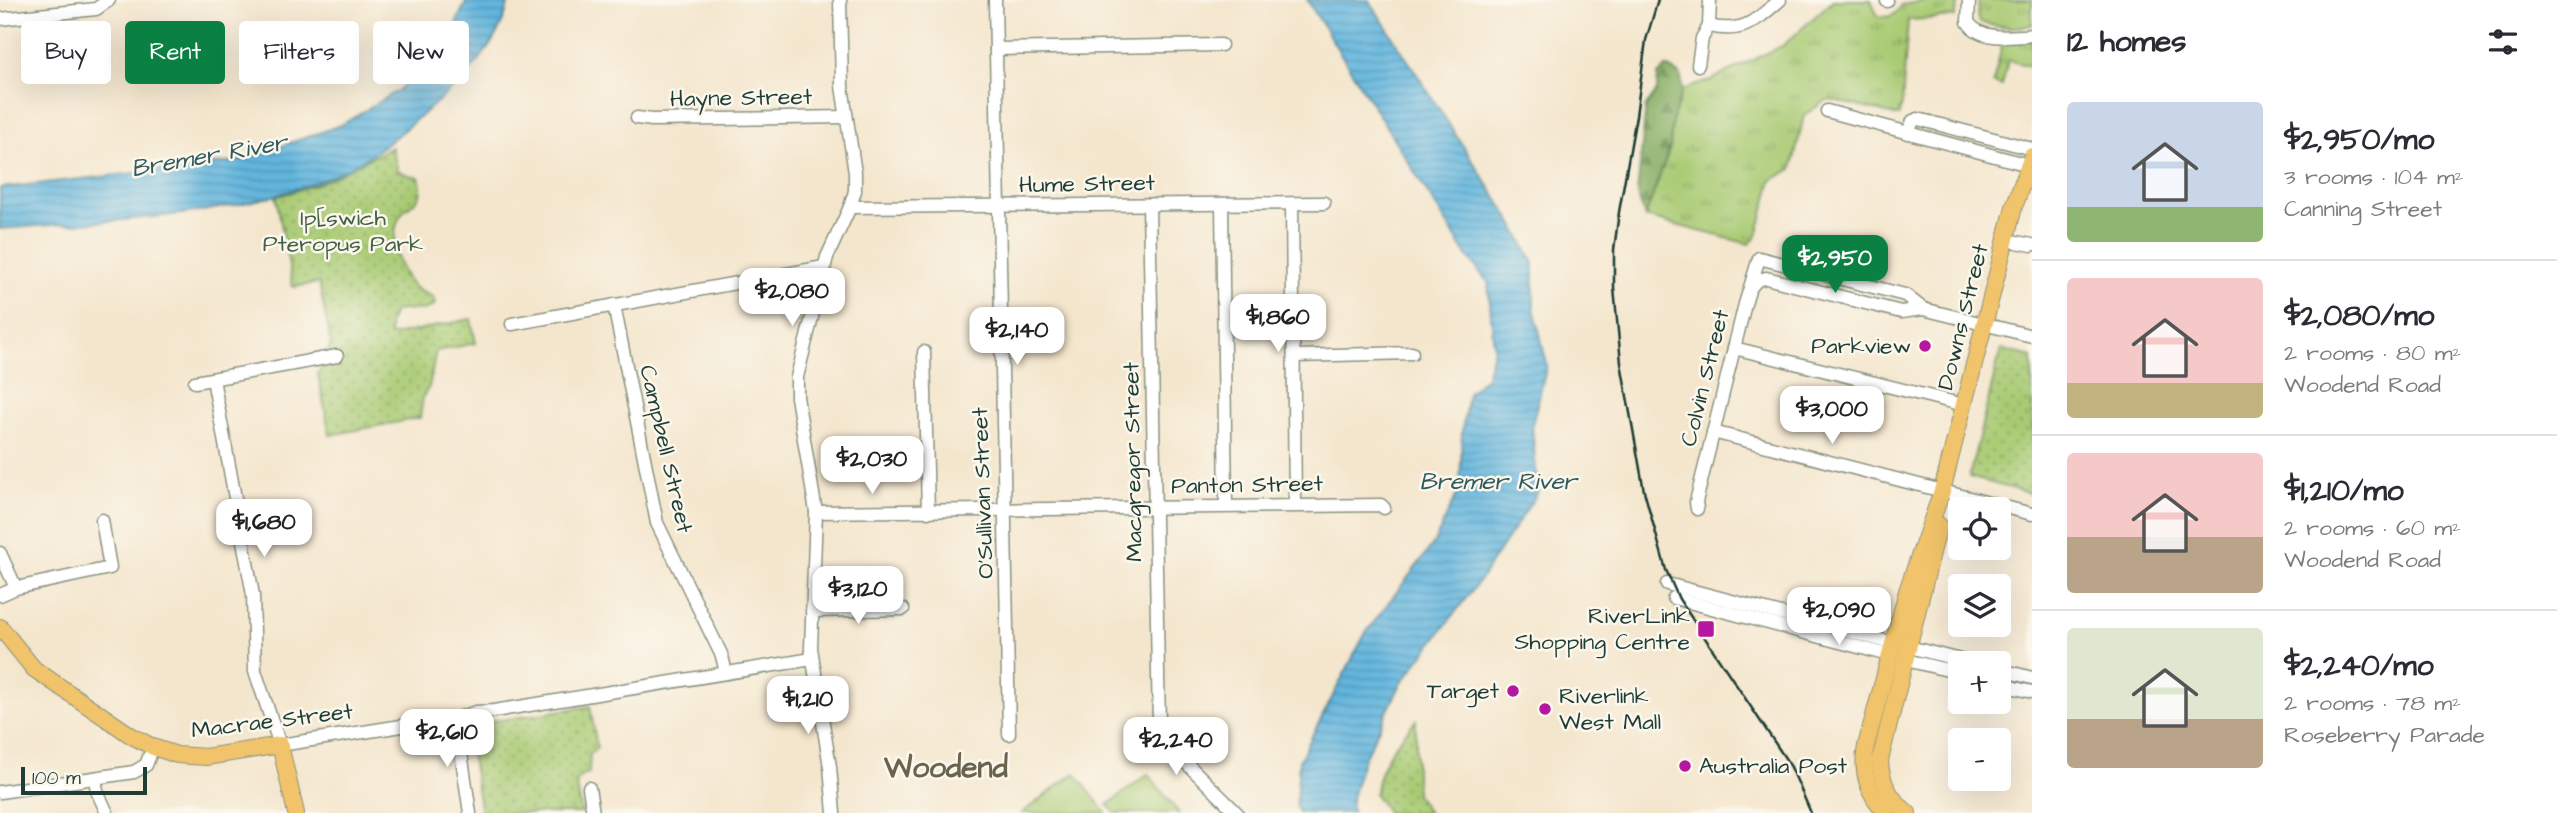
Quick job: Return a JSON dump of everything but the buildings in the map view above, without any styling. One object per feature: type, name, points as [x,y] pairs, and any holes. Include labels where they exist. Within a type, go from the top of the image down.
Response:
[{"type":"main road","name":"Downs Street","points":[[1880,793],[1865,774],[1864,753],[1912,573],[1942,491],[2006,240],[2031,159]]},
{"type":"main road","name":"Downs Street","points":[[1880,793],[1880,760],[1941,516],[1942,491]]},
{"type":"main road","name":"Macrae Street","points":[[0,627],[24,660],[45,677],[132,736],[153,747],[187,756],[215,756],[280,745]]},
{"type":"main road","points":[[1891,649],[1907,654]]},
{"type":"main road","points":[[280,745],[296,813]]},
{"type":"main road","points":[[246,750],[265,755],[275,763],[296,813]]},
{"type":"main road","points":[[1880,793],[1887,813]]},
{"type":"main road","points":[[1880,793],[1908,813]]},
{"type":"street","points":[[834,813],[830,767],[812,659],[816,512],[797,397],[797,377],[824,267],[855,191],[855,173],[842,86],[840,0]]},
{"type":"street","name":"O'Sullivan Street","points":[[995,0],[1009,734]]},
{"type":"street","points":[[1698,65],[1702,37],[1709,26],[1710,0]]},
{"type":"street","points":[[1709,26],[1735,30],[1758,18],[1780,0]]},
{"type":"street","points":[[1969,0],[1968,22],[1977,31],[2006,37],[2032,35]]},
{"type":"street","points":[[0,19],[96,9],[108,1]]},
{"type":"street","points":[[996,49],[1221,45]]},
{"type":"street","points":[[1827,111],[1908,133],[2031,159]]},
{"type":"street","name":"Hayne Street","points":[[637,118],[846,117]]},
{"type":"street","name":"Hume Street","points":[[850,207],[1324,203]]},
{"type":"street","points":[[1222,204],[1226,506]]},
{"type":"street","points":[[1292,204],[1295,505]]},
{"type":"street","name":"Macgregor Street","points":[[1149,205],[1158,718],[1162,734],[1172,750],[1237,813]]},
{"type":"street","points":[[2006,240],[2032,245]]},
{"type":"street","name":"Colvin Street","points":[[1697,509],[1696,502],[1713,432],[1759,258],[1905,295],[1923,309]]},
{"type":"street","points":[[512,324],[824,267]]},
{"type":"street","points":[[1749,288],[1754,282],[1764,278],[1901,312],[1923,309],[2032,336]]},
{"type":"street","name":"Campbell Street","points":[[614,305],[657,523],[722,656],[726,673]]},
{"type":"street","points":[[1734,348],[1964,405]]},
{"type":"street","points":[[924,352],[928,512]]},
{"type":"street","points":[[1295,356],[1412,353]]},
{"type":"street","points":[[195,382],[337,356]]},
{"type":"street","points":[[213,379],[253,595],[256,671],[280,745]]},
{"type":"street","points":[[1713,432],[2032,514]]},
{"type":"street","name":"Panton Street","points":[[816,512],[1295,505],[1381,505],[1384,508]]},
{"type":"street","points":[[0,595],[16,588],[110,568],[103,520]]},
{"type":"street","points":[[0,553],[16,588]]},
{"type":"street","points":[[1667,584],[1891,649]]},
{"type":"street","points":[[1674,598],[1891,649]]},
{"type":"street","points":[[812,611],[903,609]]},
{"type":"street","points":[[1907,654],[1948,660]]},
{"type":"street","points":[[1907,654],[1948,669]]},
{"type":"street","name":"Macrae Street","points":[[280,745],[456,719],[476,712],[812,659]]},
{"type":"street","points":[[2012,673],[2032,678]]},
{"type":"street","points":[[2011,687],[2032,692]]},
{"type":"street","points":[[456,719],[470,813]]},
{"type":"street","points":[[0,792],[139,770],[146,765],[153,747]]},
{"type":"street","points":[[96,778],[97,791],[107,813]]},
{"type":"street","points":[[589,788],[593,813]]},
{"type":"green space","points":[[1833,0],[1871,0],[1878,16],[1886,17],[1895,14],[1901,5],[1932,0],[1959,0],[1955,17],[1908,20],[1899,116],[1829,99],[1804,115],[1792,169],[1772,180],[1757,236],[1749,244],[1645,217],[1670,147],[1672,122],[1682,90],[1711,80],[1784,45]]},
{"type":"green space","points":[[1979,0],[2032,0],[2032,25],[2006,27],[1979,22]]},
{"type":"green space","points":[[2032,40],[2032,67],[2008,60],[2002,86],[1993,83],[2003,42]]},
{"type":"green space","points":[[1666,67],[1681,75],[1682,90],[1672,122],[1670,147],[1645,217],[1637,194],[1646,106],[1657,91],[1658,75]]},
{"type":"green space","name":"Ip[swich Pteropus Park","points":[[392,147],[398,171],[419,177],[421,187],[418,199],[405,210],[397,223],[395,239],[398,256],[408,280],[417,289],[433,297],[435,304],[421,310],[394,312],[389,323],[390,336],[471,319],[476,343],[436,351],[429,387],[423,396],[420,418],[330,435],[318,374],[331,344],[319,283],[293,287],[276,197],[320,183]]},
{"type":"green space","points":[[2001,349],[2032,357],[2032,494],[1969,477]]},
{"type":"green space","points":[[590,706],[597,748],[590,754],[589,773],[582,775],[576,782],[582,813],[481,813],[470,746],[474,724]]},
{"type":"green space","points":[[1416,720],[1416,794],[1428,813],[1388,813],[1375,794],[1381,771],[1390,754]]},
{"type":"green space","points":[[1075,773],[1106,813],[1022,813]]},
{"type":"green space","points":[[1148,774],[1179,813],[1115,813],[1108,805]]},
{"type":"water","name":"Bremer River","points":[[467,0],[509,0],[499,30],[469,72],[469,21],[457,21]]},
{"type":"water","name":"Bremer River","points":[[1307,0],[1369,0],[1512,222],[1534,263],[1534,308],[1547,365],[1532,425],[1538,492],[1480,580],[1401,684],[1363,760],[1350,805],[1353,813],[1299,813],[1296,806],[1299,761],[1365,634],[1434,543],[1460,488],[1462,432],[1468,393],[1486,377],[1494,348],[1488,282],[1467,256]]},
{"type":"water","name":"Bremer River","points":[[405,84],[457,84],[380,149],[343,171],[302,187],[260,199],[174,215],[0,229],[0,188],[235,162],[341,125]]},
{"type":"railway","points":[[1658,0],[1646,40],[1614,250],[1614,288],[1621,363],[1644,491],[1666,570],[1679,599],[1791,767],[1811,813]]},
{"type":"place","name":"Parkview","points":[[1925,346]]},
{"type":"place","name":"RiverLink Shopping Centre","points":[[1706,629]]},
{"type":"place","name":"Target","points":[[1513,691]]},
{"type":"place","name":"Riverlink West Mall","points":[[1545,709]]},
{"type":"place","name":"Australia Post","points":[[1685,766]]},
{"type":"district","name":"Woodend","points":[[946,768]]}]
